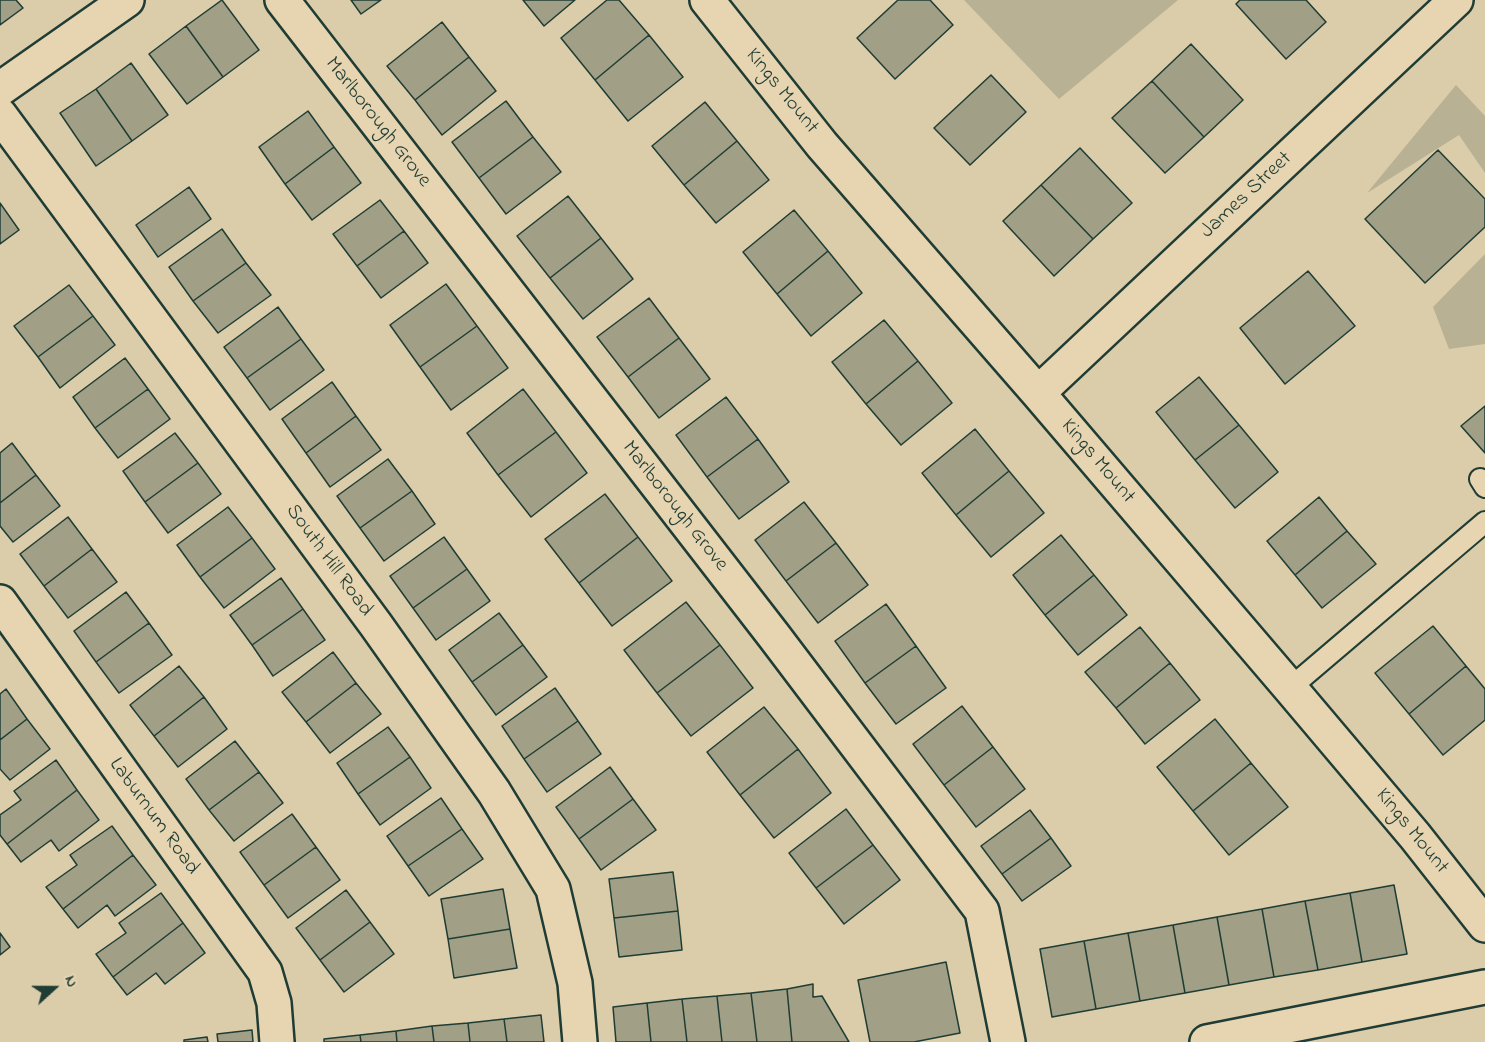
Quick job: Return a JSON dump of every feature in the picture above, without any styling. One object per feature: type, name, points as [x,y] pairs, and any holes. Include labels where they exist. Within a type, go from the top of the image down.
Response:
[{"type":"street","points":[[0,89],[127,0]]},
{"type":"street","name":"Marlborough Grove","points":[[282,0],[766,626],[982,911],[1008,1042]]},
{"type":"street","name":"Kings Mount","points":[[707,0],[822,144],[1290,688],[1415,836],[1485,924]]},
{"type":"street","name":"James Street","points":[[1038,393],[1456,0]]},
{"type":"street","name":"South Hill Road","points":[[0,115],[362,606],[494,792],[553,889],[575,983],[580,1042]]},
{"type":"street","name":"Laburnum Road","points":[[0,602],[265,972],[274,1003],[277,1042]]},
{"type":"street","points":[[1225,1040],[1485,987]]},
{"type":"lane","points":[[1290,688],[1485,522]]},
{"type":"shaded area","points":[[964,0],[1178,0],[1059,99]]},
{"type":"shaded area","points":[[1456,85],[1485,116],[1485,173],[1459,135],[1367,193]]},
{"type":"shaded area","points":[[1485,254],[1485,344],[1449,349],[1433,307]]},
{"type":"building","points":[[0,0],[16,0],[23,8],[0,25]]},
{"type":"building","points":[[222,0],[259,50],[223,77],[186,26]]},
{"type":"building","points":[[351,0],[381,0],[361,14]]},
{"type":"building","points":[[523,0],[575,0],[544,26]]},
{"type":"building","points":[[607,0],[619,0],[649,35],[595,80],[561,38]]},
{"type":"building","points":[[898,0],[930,0],[953,25],[895,79],[857,38]]},
{"type":"building","points":[[1240,0],[1306,0],[1326,22],[1286,59],[1236,4]]},
{"type":"building","points":[[442,22],[469,57],[415,100],[387,66]]},
{"type":"building","points":[[186,26],[223,77],[187,104],[149,54]]},
{"type":"building","points":[[649,35],[683,77],[628,121],[595,80]]},
{"type":"building","points":[[1191,44],[1243,100],[1204,137],[1152,81]]},
{"type":"building","points":[[469,57],[496,91],[442,135],[415,100]]},
{"type":"building","points":[[131,63],[168,115],[132,141],[96,89]]},
{"type":"building","points":[[991,75],[1026,112],[970,165],[934,128]]},
{"type":"building","points":[[1152,81],[1204,137],[1165,173],[1112,118]]},
{"type":"building","points":[[96,89],[132,141],[96,166],[60,113]]},
{"type":"building","points":[[506,101],[533,137],[479,178],[452,142]]},
{"type":"building","points":[[705,102],[737,141],[684,185],[652,146]]},
{"type":"building","points":[[308,111],[334,147],[285,184],[259,147]]},
{"type":"building","points":[[533,137],[561,172],[506,214],[479,178]]},
{"type":"building","points":[[737,141],[769,180],[716,223],[684,185]]},
{"type":"building","points":[[334,147],[361,183],[312,220],[285,184]]},
{"type":"building","points":[[1080,148],[1132,203],[1093,239],[1041,185]]},
{"type":"building","points":[[1438,150],[1485,199],[1485,227],[1425,283],[1365,219]]},
{"type":"building","points":[[1041,185],[1093,239],[1054,276],[1003,221]]},
{"type":"building","points":[[189,187],[211,219],[158,257],[136,225]]},
{"type":"building","points":[[568,196],[601,238],[550,278],[517,236]]},
{"type":"building","points":[[380,200],[404,231],[357,266],[333,234]]},
{"type":"building","points":[[0,203],[19,230],[0,244]]},
{"type":"building","points":[[794,210],[828,251],[777,294],[743,252]]},
{"type":"building","points":[[222,229],[246,263],[193,301],[169,267]]},
{"type":"building","points":[[404,231],[428,263],[381,298],[357,266]]},
{"type":"building","points":[[601,238],[633,279],[583,319],[550,278]]},
{"type":"building","points":[[828,251],[862,293],[811,336],[777,294]]},
{"type":"building","points":[[246,263],[271,295],[218,333],[193,301]]},
{"type":"building","points":[[1308,271],[1355,326],[1285,384],[1240,328]]},
{"type":"building","points":[[446,284],[477,326],[420,367],[390,325]]},
{"type":"building","points":[[69,285],[93,316],[38,357],[14,326]]},
{"type":"building","points":[[649,298],[679,338],[628,377],[597,337]]},
{"type":"building","points":[[278,307],[301,339],[247,378],[224,347]]},
{"type":"building","points":[[93,316],[115,345],[60,388],[38,357]]},
{"type":"building","points":[[884,320],[918,361],[866,404],[832,362]]},
{"type":"building","points":[[477,326],[508,368],[451,410],[420,367]]},
{"type":"building","points":[[679,338],[710,379],[659,418],[628,377]]},
{"type":"building","points":[[301,339],[324,370],[270,410],[247,378]]},
{"type":"building","points":[[125,358],[148,389],[95,428],[73,397]]},
{"type":"building","points":[[918,361],[952,403],[901,445],[866,404]]},
{"type":"building","points":[[1199,377],[1239,425],[1195,460],[1156,412]]},
{"type":"building","points":[[332,382],[356,416],[306,453],[282,419]]},
{"type":"building","points":[[148,389],[170,419],[118,458],[95,428]]},
{"type":"building","points":[[523,389],[556,432],[498,475],[467,433]]},
{"type":"building","points":[[726,397],[758,439],[707,477],[676,435]]},
{"type":"building","points":[[1485,406],[1485,453],[1461,426]]},
{"type":"building","points":[[356,416],[381,450],[330,487],[306,453]]},
{"type":"building","points":[[1239,425],[1278,472],[1235,508],[1195,460]]},
{"type":"building","points":[[975,429],[1009,471],[956,515],[922,473]]},
{"type":"building","points":[[556,432],[587,473],[531,517],[498,475]]},
{"type":"building","points":[[175,433],[198,463],[145,502],[123,471]]},
{"type":"building","points":[[758,439],[789,482],[739,519],[707,477]]},
{"type":"building","points":[[12,443],[36,475],[0,503],[0,453]]},
{"type":"building","points":[[388,459],[412,491],[360,528],[337,496]]},
{"type":"building","points":[[198,463],[221,494],[168,533],[145,502]]},
{"type":"building","points":[[1009,471],[1044,513],[991,557],[956,515]]},
{"type":"building","points":[[36,475],[60,506],[13,542],[0,526],[0,503]]},
{"type":"building","points":[[412,491],[435,524],[384,561],[360,528]]},
{"type":"building","points":[[605,494],[638,537],[579,583],[545,539]]},
{"type":"building","points":[[1319,497],[1347,531],[1295,575],[1267,541]]},
{"type":"building","points":[[804,502],[836,543],[786,581],[755,540]]},
{"type":"building","points":[[228,507],[252,538],[200,577],[177,545]]},
{"type":"building","points":[[68,517],[92,549],[44,586],[20,554]]},
{"type":"building","points":[[1347,531],[1376,564],[1322,608],[1295,575]]},
{"type":"building","points":[[1061,535],[1094,575],[1045,615],[1013,575]]},
{"type":"building","points":[[444,537],[467,569],[413,608],[390,576]]},
{"type":"building","points":[[638,537],[672,581],[612,626],[579,583]]},
{"type":"building","points":[[252,538],[275,569],[224,608],[200,577]]},
{"type":"building","points":[[836,543],[868,585],[818,623],[786,581]]},
{"type":"building","points":[[92,549],[117,582],[68,618],[44,586]]},
{"type":"building","points":[[467,569],[490,601],[436,640],[413,608]]},
{"type":"building","points":[[1094,575],[1127,615],[1078,655],[1045,615]]},
{"type":"building","points":[[281,578],[303,609],[252,645],[230,615]]},
{"type":"building","points":[[126,592],[149,623],[96,662],[74,631]]},
{"type":"building","points":[[686,602],[720,645],[657,693],[624,650]]},
{"type":"building","points":[[886,604],[916,646],[865,683],[835,641]]},
{"type":"building","points":[[303,609],[325,640],[273,676],[252,645]]},
{"type":"building","points":[[499,613],[523,645],[472,682],[449,650]]},
{"type":"building","points":[[149,623],[172,655],[119,693],[96,662]]},
{"type":"building","points":[[1433,626],[1466,666],[1409,714],[1375,673]]},
{"type":"building","points":[[1140,627],[1170,663],[1116,708],[1085,672]]},
{"type":"building","points":[[523,645],[547,677],[496,715],[472,682]]},
{"type":"building","points":[[720,645],[753,688],[691,736],[657,693]]},
{"type":"building","points":[[916,646],[946,688],[896,724],[865,683]]},
{"type":"building","points":[[333,652],[356,683],[306,722],[282,692]]},
{"type":"building","points":[[1170,663],[1200,700],[1145,744],[1116,708]]},
{"type":"building","points":[[179,666],[204,697],[154,736],[130,705]]},
{"type":"building","points":[[1466,666],[1485,689],[1485,720],[1443,755],[1409,714]]},
{"type":"building","points":[[356,683],[381,714],[330,753],[306,722]]},
{"type":"building","points":[[555,688],[578,721],[524,759],[502,726]]},
{"type":"building","points":[[6,689],[27,719],[0,740],[0,694]]},
{"type":"building","points":[[204,697],[227,729],[178,767],[154,736]]},
{"type":"building","points":[[962,706],[993,747],[944,785],[913,744]]},
{"type":"building","points":[[764,707],[798,749],[740,795],[707,752]]},
{"type":"building","points":[[27,719],[50,749],[10,780],[0,769],[0,740]]},
{"type":"building","points":[[1215,719],[1251,763],[1193,811],[1157,767]]},
{"type":"building","points":[[578,721],[601,754],[547,792],[524,759]]},
{"type":"building","points":[[388,727],[410,757],[358,794],[337,763]]},
{"type":"building","points":[[235,741],[259,772],[209,810],[186,779]]},
{"type":"building","points":[[993,747],[1025,789],[976,827],[944,785]]},
{"type":"building","points":[[798,749],[831,793],[774,838],[740,795]]},
{"type":"building","points":[[410,757],[431,788],[380,825],[358,794]]},
{"type":"building","points":[[56,760],[77,790],[7,844],[0,835],[0,815],[21,800],[14,791]]},
{"type":"building","points":[[1251,763],[1288,807],[1229,855],[1193,811]]},
{"type":"building","points":[[610,767],[633,799],[579,839],[556,807]]},
{"type":"building","points":[[259,772],[283,803],[234,841],[209,810]]},
{"type":"building","points":[[77,790],[99,820],[59,851],[51,840],[21,862],[7,844]]},
{"type":"building","points":[[441,798],[462,829],[408,866],[387,836]]},
{"type":"building","points":[[633,799],[656,830],[601,870],[579,839]]},
{"type":"building","points":[[846,809],[873,845],[816,888],[789,853]]},
{"type":"building","points":[[1030,810],[1051,838],[1002,874],[981,846]]},
{"type":"building","points":[[292,814],[316,847],[264,885],[240,852]]},
{"type":"building","points":[[112,826],[133,855],[63,909],[46,887],[77,865],[70,855]]},
{"type":"building","points":[[462,829],[483,859],[429,896],[408,866]]},
{"type":"building","points":[[1051,838],[1071,866],[1022,901],[1002,874]]},
{"type":"building","points":[[873,845],[900,880],[844,924],[816,888]]},
{"type":"building","points":[[316,847],[340,880],[288,918],[264,885]]},
{"type":"building","points":[[133,855],[156,885],[115,916],[107,905],[78,928],[63,909]]},
{"type":"building","points":[[673,872],[678,911],[614,918],[609,879]]},
{"type":"building","points":[[1394,885],[1407,954],[1362,962],[1350,893]]},
{"type":"building","points":[[503,889],[510,929],[448,939],[441,899]]},
{"type":"building","points":[[346,890],[370,922],[320,960],[296,928]]},
{"type":"building","points":[[161,893],[183,923],[113,977],[96,954],[126,933],[119,923]]},
{"type":"building","points":[[1350,893],[1362,962],[1318,970],[1305,901]]},
{"type":"building","points":[[1305,901],[1318,970],[1274,977],[1262,909]]},
{"type":"building","points":[[1262,909],[1274,977],[1229,985],[1217,917]]},
{"type":"building","points":[[678,911],[682,950],[619,957],[614,918]]},
{"type":"building","points":[[1217,917],[1229,985],[1185,993],[1173,925]]},
{"type":"building","points":[[370,922],[394,954],[344,992],[320,960]]},
{"type":"building","points":[[183,923],[205,953],[165,984],[156,973],[127,995],[113,977]]},
{"type":"building","points":[[1173,925],[1185,993],[1140,1001],[1128,933]]},
{"type":"building","points":[[510,929],[517,968],[454,978],[448,939]]},
{"type":"building","points":[[0,933],[10,947],[0,955]]},
{"type":"building","points":[[1128,933],[1140,1001],[1096,1009],[1084,941]]},
{"type":"building","points":[[1084,941],[1096,1009],[1052,1017],[1040,949]]},
{"type":"building","points":[[946,962],[960,1033],[914,1042],[870,1042],[858,980]]},
{"type":"building","points":[[813,984],[813,997],[822,996],[849,1042],[792,1042],[787,989]]},
{"type":"building","points":[[787,989],[792,1042],[757,1042],[751,993]]},
{"type":"building","points":[[751,993],[757,1042],[722,1042],[717,996]]},
{"type":"building","points":[[717,996],[722,1042],[687,1042],[682,999]]},
{"type":"building","points":[[682,999],[687,1042],[651,1042],[647,1003]]},
{"type":"building","points":[[647,1003],[651,1042],[616,1042],[613,1007]]},
{"type":"building","points":[[541,1015],[544,1042],[507,1042],[504,1019]]},
{"type":"building","points":[[504,1019],[507,1042],[470,1042],[468,1023]]},
{"type":"building","points":[[468,1023],[470,1042],[434,1042],[432,1026]]},
{"type":"building","points":[[432,1026],[434,1042],[397,1042],[396,1031]]},
{"type":"building","points":[[252,1030],[253,1042],[218,1042],[217,1034]]},
{"type":"building","points":[[396,1031],[397,1042],[361,1042],[360,1035]]},
{"type":"building","points":[[360,1035],[361,1042],[324,1042],[324,1039]]},
{"type":"building","points":[[207,1037],[208,1042],[184,1042],[184,1040]]}]
